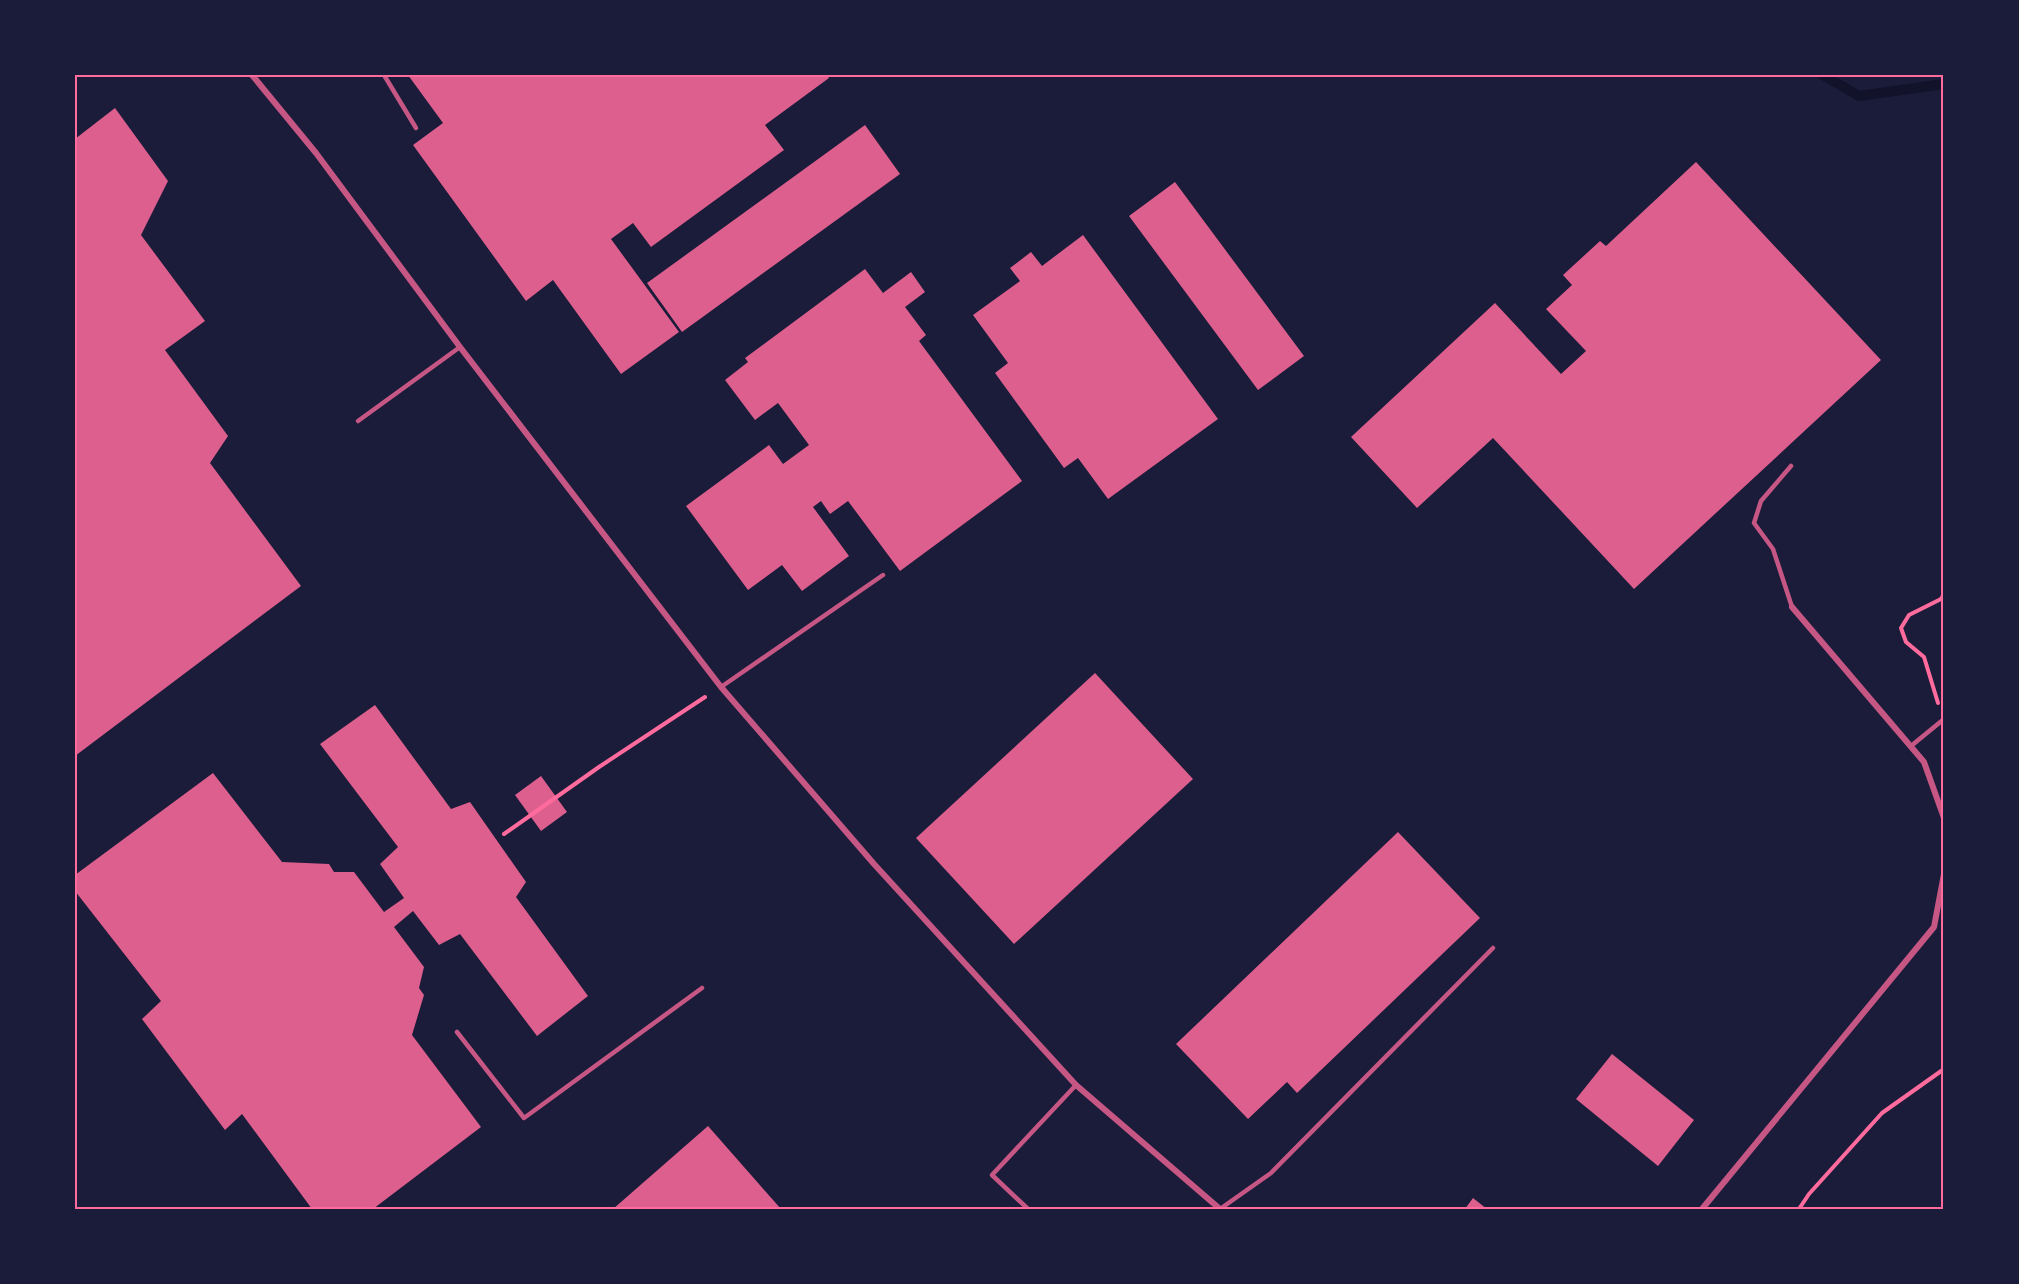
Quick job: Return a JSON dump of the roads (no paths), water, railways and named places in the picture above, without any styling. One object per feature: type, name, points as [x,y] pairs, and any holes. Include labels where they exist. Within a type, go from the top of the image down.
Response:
[{"type":"street","points":[[252,75],[316,153],[460,347],[721,687],[874,864],[1076,1085],[1220,1209]]},
{"type":"street","points":[[1792,607],[1924,762],[1944,818]]},
{"type":"street","points":[[1702,1209],[1934,927],[1944,874]]},
{"type":"lane","points":[[384,75],[416,128]]},
{"type":"lane","points":[[358,421],[460,347]]},
{"type":"lane","points":[[1791,466],[1761,501],[1754,523],[1773,549],[1792,607]]},
{"type":"lane","points":[[721,687],[883,575]]},
{"type":"lane","points":[[1911,746],[1944,721]]},
{"type":"lane","points":[[1220,1209],[1270,1173],[1492,948]]},
{"type":"lane","points":[[457,1032],[524,1118],[702,988]]},
{"type":"lane","points":[[1028,1209],[992,1175],[1076,1085]]},
{"type":"waterway","points":[[1823,75],[1859,96],[1944,84]]}]
